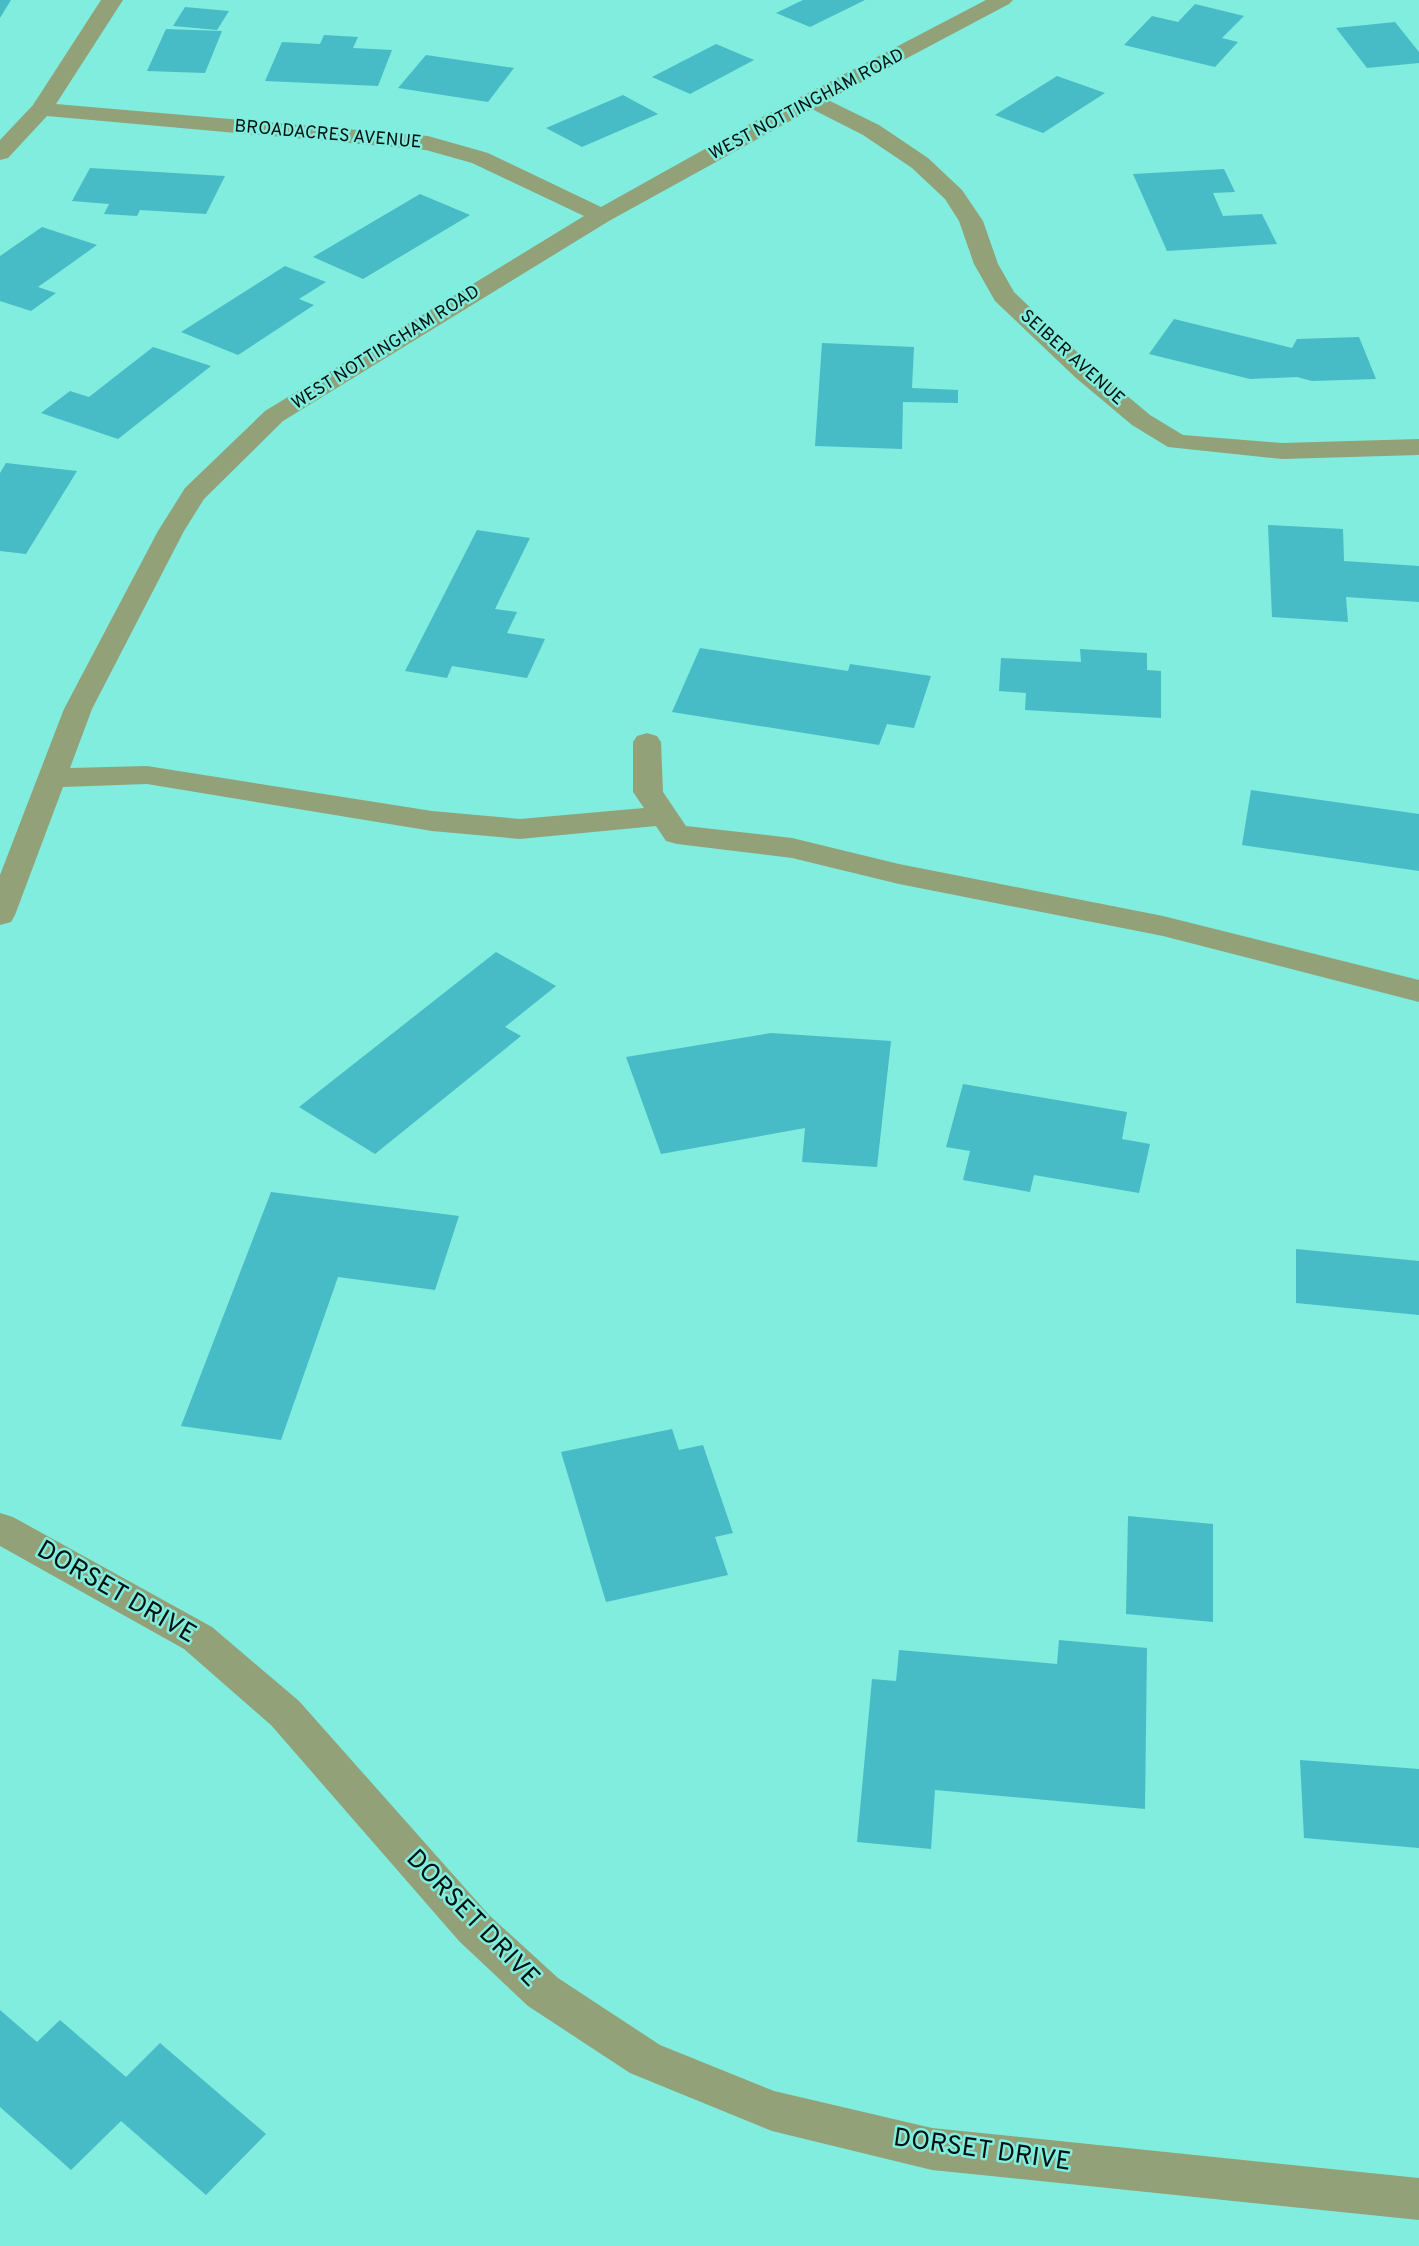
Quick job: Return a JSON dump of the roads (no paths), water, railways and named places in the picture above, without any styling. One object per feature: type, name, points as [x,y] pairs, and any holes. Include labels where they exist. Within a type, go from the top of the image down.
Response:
[{"type":"street","points":[[0,153],[41,109],[112,0]]},
{"type":"street","name":"WEST NOTTINGHAM ROAD","points":[[0,915],[78,709],[171,531],[194,494],[274,416],[601,216],[812,100],[1002,0]]},
{"type":"street","name":"SEIBER AVENUE","points":[[812,100],[871,130],[920,163],[954,195],[971,221],[986,264],[1004,296],[1085,373],[1141,420],[1177,442],[1282,451],[1419,447]]},
{"type":"street","name":"BROADACRES AVENUE","points":[[41,109],[428,143],[480,158],[601,216]]},
{"type":"street","points":[[647,742],[648,792],[676,834],[792,848],[899,874],[1163,926],[1419,991]]},
{"type":"street","points":[[51,778],[147,776],[432,821],[520,829],[664,816]]},
{"type":"street","name":"DORSET DRIVE","points":[[0,1528],[198,1638],[285,1713],[474,1928],[543,1992],[645,2059],[772,2111],[932,2149],[1419,2199]]}]
